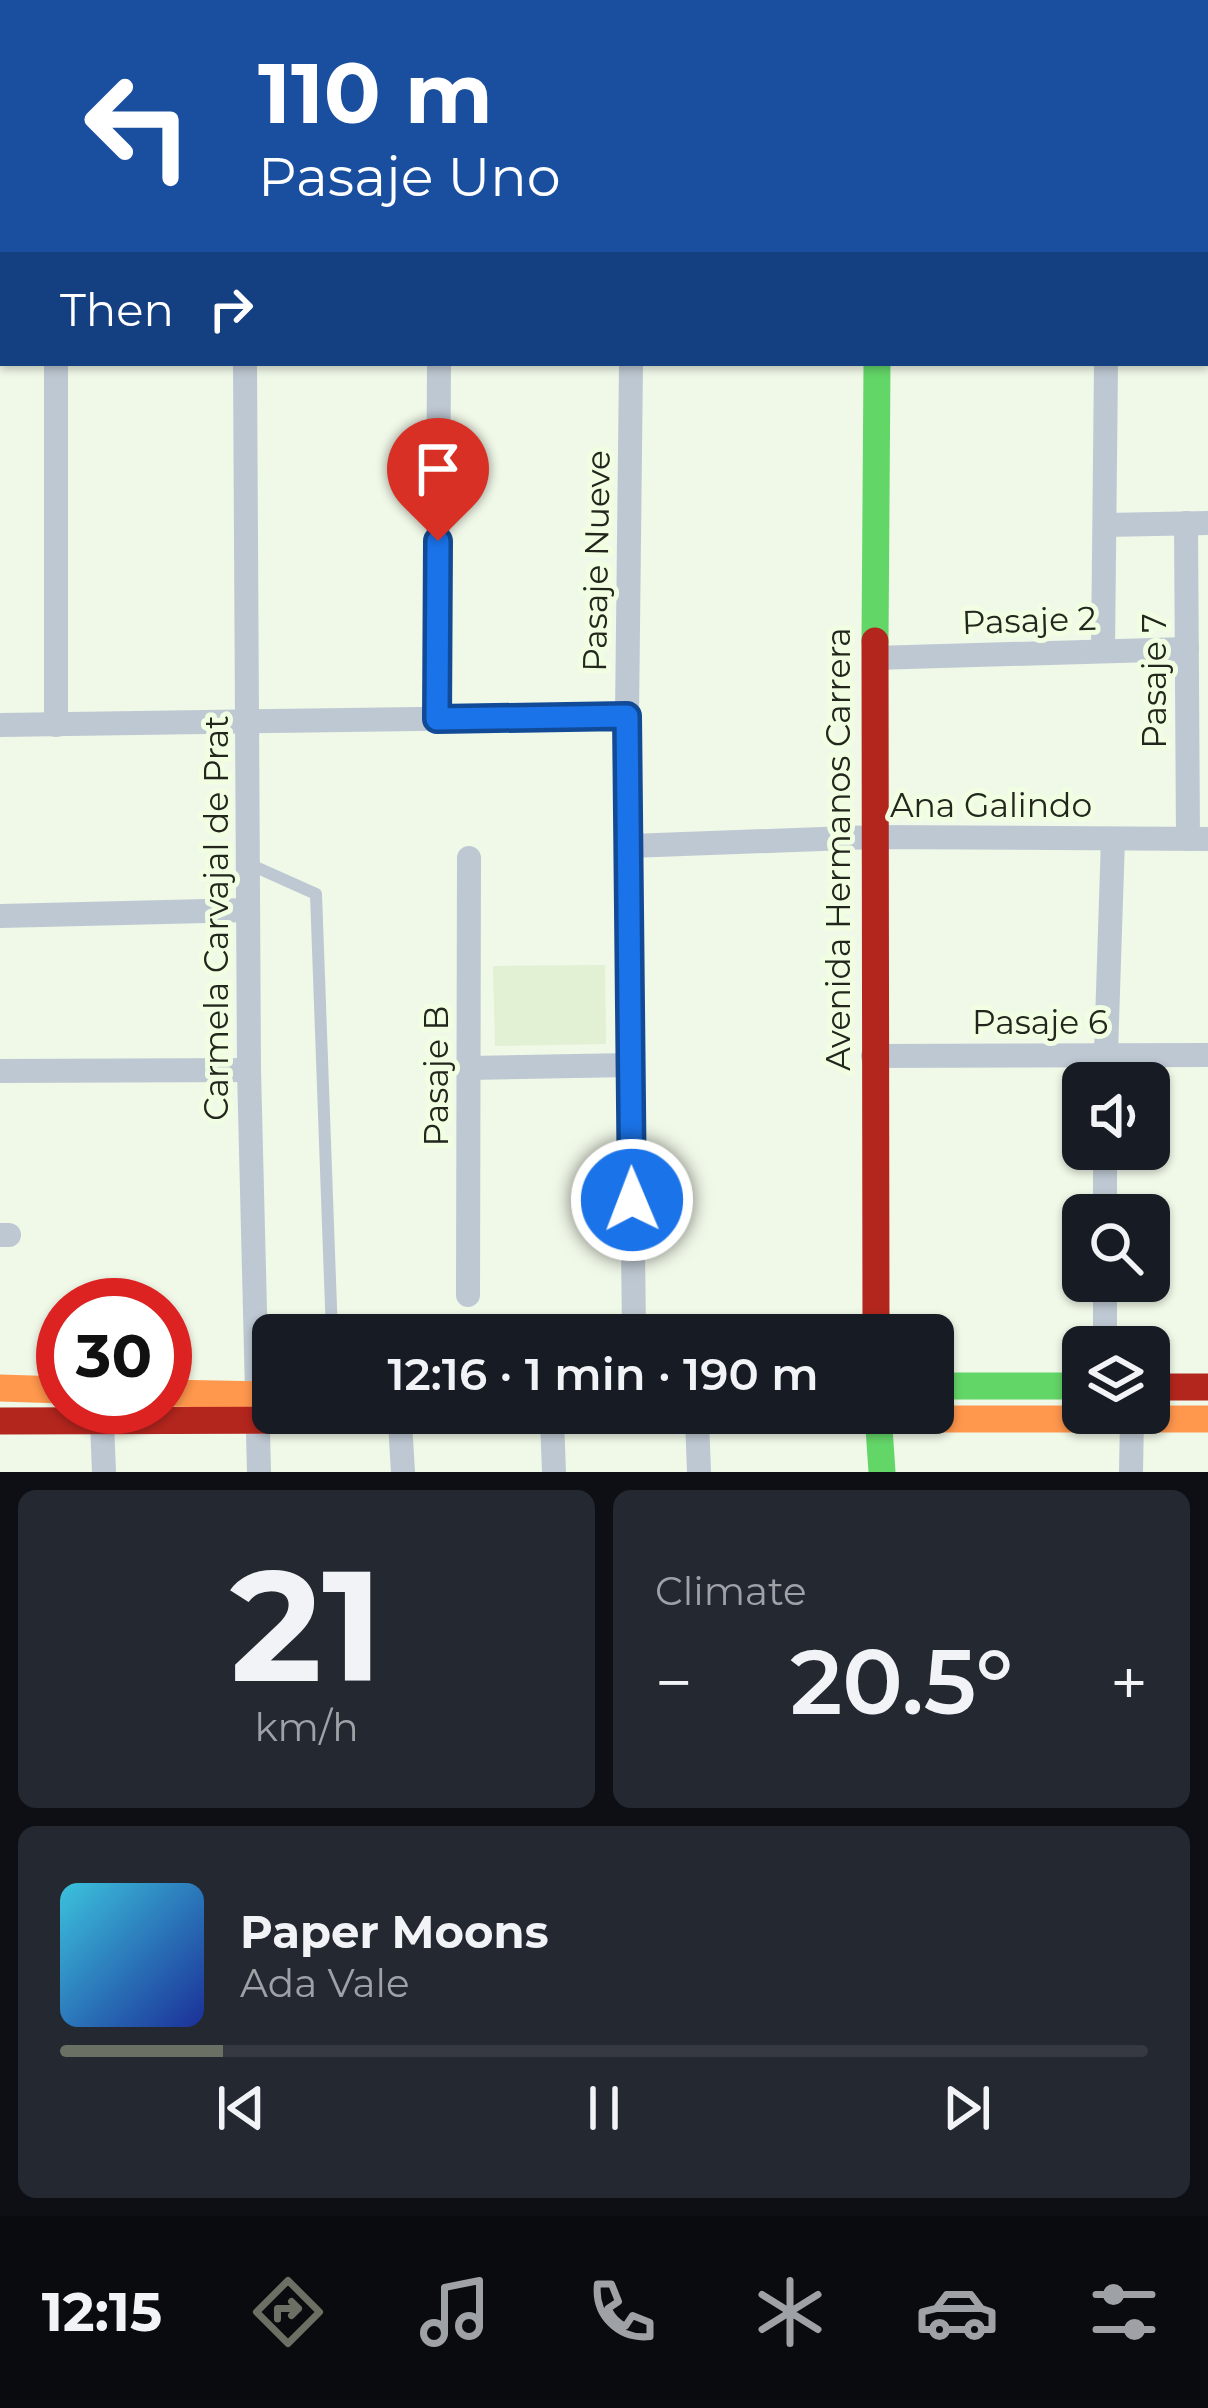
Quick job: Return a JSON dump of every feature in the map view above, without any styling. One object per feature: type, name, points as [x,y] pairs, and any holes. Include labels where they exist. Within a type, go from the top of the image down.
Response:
[{"type":"street","points":[[56,366],[56,725]]},
{"type":"street","name":"Carmela Carvajal de Prat","points":[[245,366],[250,1070],[259,1314]]},
{"type":"street","points":[[437,719],[439,366]]},
{"type":"street","name":"Pasaje Nueve","points":[[631,366],[627,716],[634,1314]]},
{"type":"street","name":"Avenida Hermanos Carrera","points":[[876,1314],[872,1056],[877,366]]},
{"type":"street","name":"Pasaje 7","points":[[1103,651],[1106,366]]},
{"type":"street","points":[[1105,525],[1197,523]]},
{"type":"street","name":"Pasaje 7","points":[[1197,523],[1187,649],[1198,839]]},
{"type":"street","name":"Pasaje 2","points":[[874,658],[1187,649]]},
{"type":"street","points":[[0,725],[627,716]]},
{"type":"street","name":"Ana Galindo","points":[[629,846],[875,837],[1198,839]]},
{"type":"street","points":[[1106,1062],[1113,839]]},
{"type":"street","name":"Pasaje B","points":[[468,1294],[469,858]]},
{"type":"street","points":[[0,916],[248,910]]},
{"type":"street","name":"Pasaje 6","points":[[872,1056],[1208,1054]]},
{"type":"street","points":[[469,1068],[630,1065]]},
{"type":"street","points":[[0,1071],[250,1070]]},
{"type":"street","points":[[954,1386],[1062,1386]]},
{"type":"street","points":[[1170,1387],[1208,1387]]},
{"type":"street","points":[[0,1388],[36,1389]]},
{"type":"street","points":[[192,1396],[252,1403]]},
{"type":"street","points":[[192,1412],[252,1405]]},
{"type":"street","points":[[954,1417],[1062,1417]]},
{"type":"street","points":[[1170,1418],[1208,1419]]},
{"type":"street","points":[[0,1421],[36,1421]]},
{"type":"street","points":[[102,1434],[104,1472]]},
{"type":"street","name":"Carmela Carvajal de Prat","points":[[259,1472],[261,1434]]},
{"type":"street","points":[[401,1434],[403,1472]]},
{"type":"street","points":[[553,1434],[554,1472]]},
{"type":"street","points":[[697,1434],[698,1472]]},
{"type":"street","points":[[879,1434],[882,1472]]},
{"type":"street","points":[[1131,1472],[1132,1434]]},
{"type":"lane","points":[[248,863],[316,894],[331,1314]]},
{"type":"green space","points":[[605,965],[606,1044],[495,1046],[493,966]]},
{"type":"traffic: fast","points":[[875,641],[877,366]]},
{"type":"traffic: fast","points":[[954,1386],[1062,1386]]},
{"type":"traffic: fast","points":[[879,1434],[882,1472]]},
{"type":"traffic: slow","points":[[0,1388],[36,1389]]},
{"type":"traffic: slow","points":[[192,1394],[252,1395]]},
{"type":"traffic: slow","points":[[954,1419],[1208,1419]]},
{"type":"traffic: jam","points":[[875,641],[876,1314]]},
{"type":"traffic: jam","points":[[1170,1387],[1208,1387]]},
{"type":"traffic: jam","points":[[0,1421],[252,1420]]},
{"type":"route","points":[[438,541],[437,719],[627,716],[632,1200]]}]
